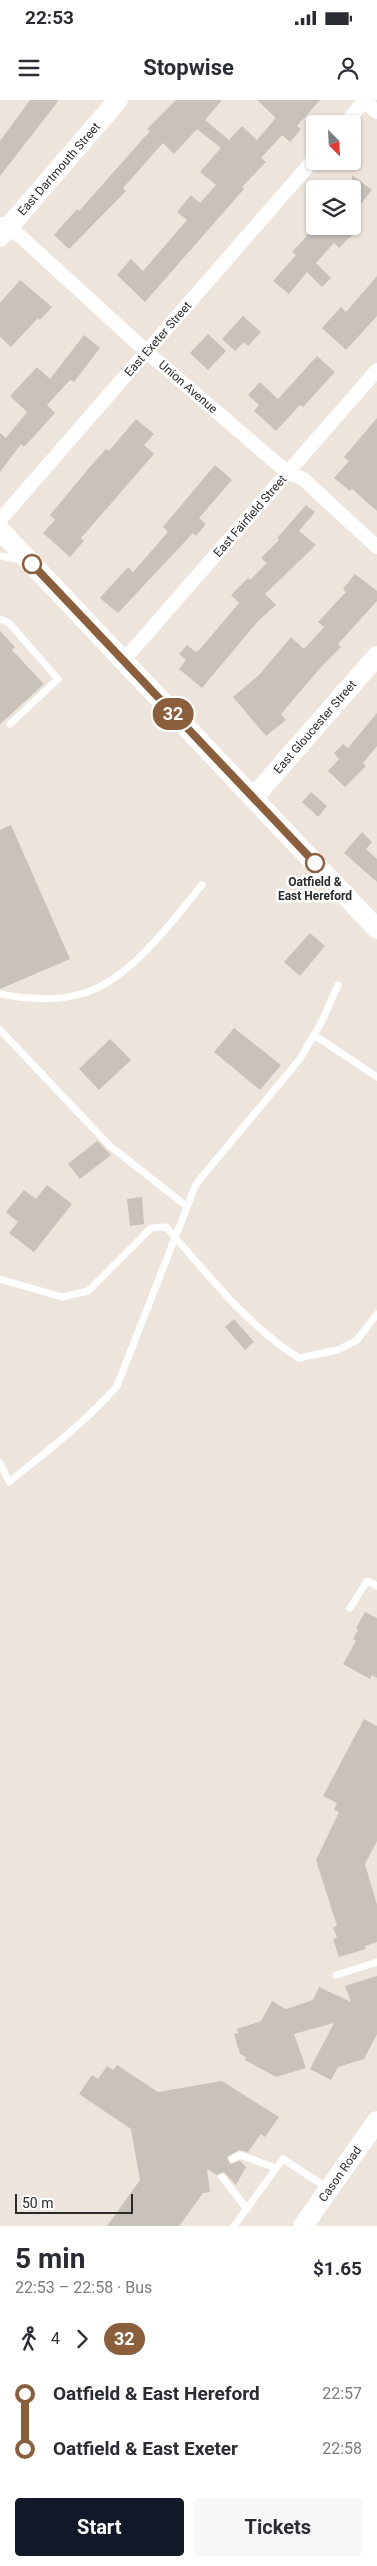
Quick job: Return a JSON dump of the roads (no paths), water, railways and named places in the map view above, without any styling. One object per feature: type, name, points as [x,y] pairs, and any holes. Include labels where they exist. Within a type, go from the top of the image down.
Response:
[{"type":"main road","name":"East Dartmouth Street","points":[[2,230],[118,100]]},
{"type":"main road","points":[[0,530],[377,929]]},
{"type":"main road","name":"East Gloucester Street","points":[[253,798],[377,656]]},
{"type":"main road","name":"Cason Road","points":[[303,2226],[376,2124]]},
{"type":"street","points":[[352,115],[364,100],[377,112]]},
{"type":"street","name":"East Exeter Street","points":[[0,520],[306,168]]},
{"type":"street","name":"Union Avenue","points":[[2,230],[20,236],[147,352],[288,473],[302,478],[377,547]]},
{"type":"street","name":"East Fairfield Street","points":[[123,661],[377,370]]},
{"type":"lane","points":[[0,556],[32,564]]},
{"type":"lane","points":[[0,619],[9,623],[58,679],[10,724]]},
{"type":"lane","points":[[0,994],[43,998],[81,994],[112,979],[137,959],[202,884]]},
{"type":"lane","points":[[0,1464],[9,1482],[68,1435],[98,1408],[117,1386],[177,1239],[186,1206],[196,1184],[299,1060],[314,1035],[338,985]]},
{"type":"lane","points":[[0,1030],[109,1146],[186,1206]]},
{"type":"lane","points":[[314,1035],[377,1077]]},
{"type":"lane","points":[[0,1279],[62,1297],[88,1291],[151,1228],[166,1227],[216,1287],[274,1342],[299,1358],[338,1350],[357,1340],[377,1314]]},
{"type":"lane","points":[[350,1608],[367,1580],[377,1586]]},
{"type":"lane","points":[[336,1975],[377,1962]]},
{"type":"lane","points":[[232,2159],[240,2155],[276,2168]]},
{"type":"lane","points":[[234,2226],[283,2159],[329,2189]]},
{"type":"lane","points":[[222,2177],[246,2209]]},
{"type":"place","name":"Oatfield & East Hereford","points":[[315,863]]}]
